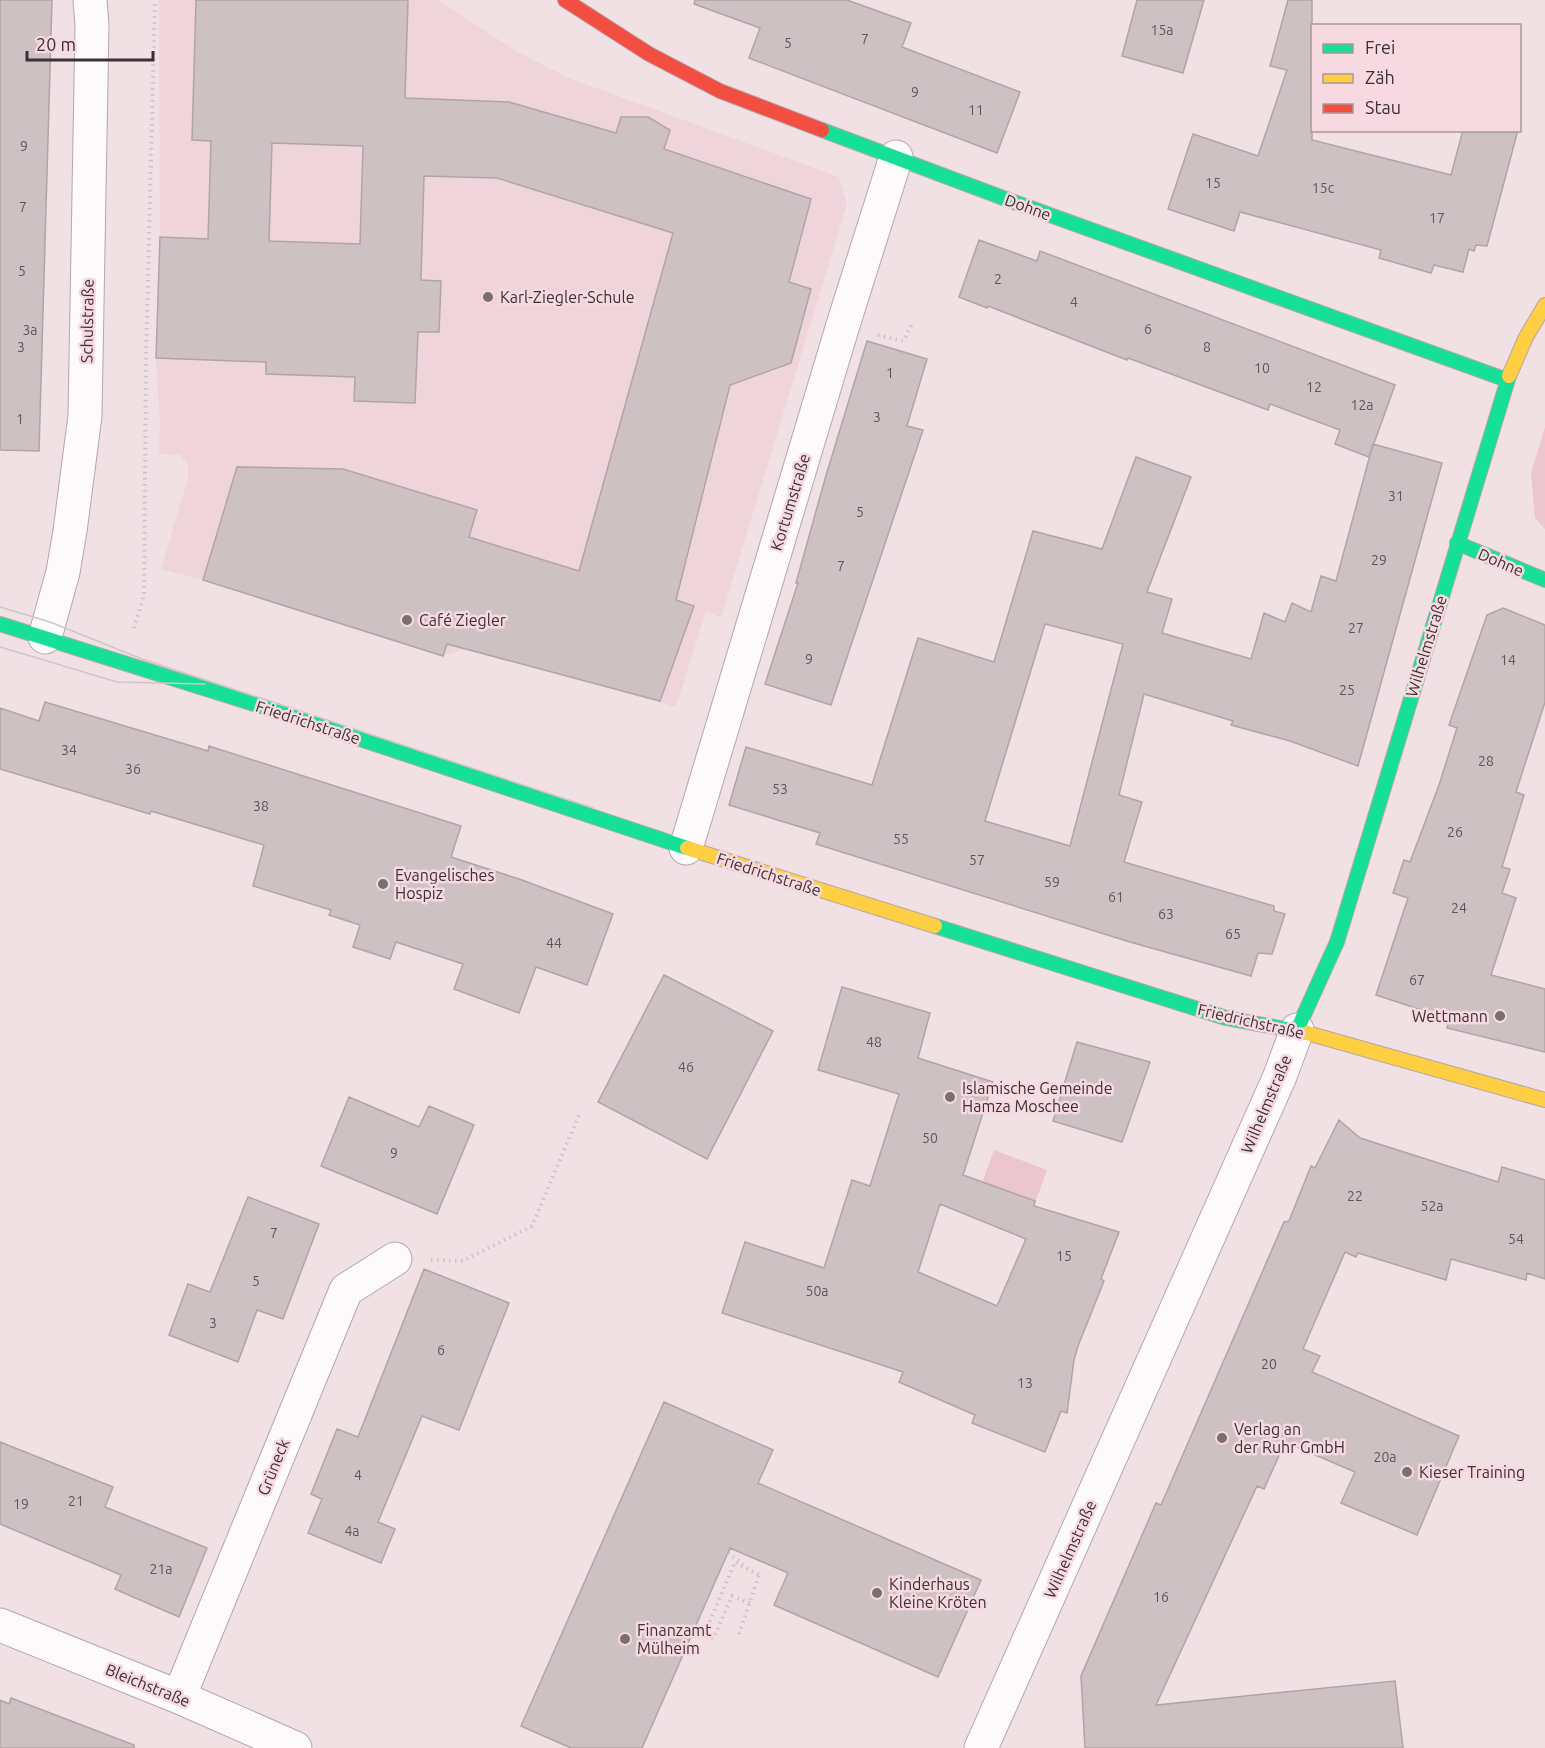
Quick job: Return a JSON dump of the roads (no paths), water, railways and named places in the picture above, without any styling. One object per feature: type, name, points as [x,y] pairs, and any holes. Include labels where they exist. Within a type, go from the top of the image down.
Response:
[{"type":"main road","name":"Dohne","points":[[566,0],[649,54],[720,91],[1025,206],[1507,380]]},
{"type":"main road","name":"Wilhelmstraße","points":[[1297,1030],[1337,942],[1507,380],[1526,337],[1545,305]]},
{"type":"main road","name":"Dohne","points":[[1457,543],[1545,580]]},
{"type":"main road","name":"Friedrichstraße","points":[[0,624],[278,711],[686,848],[1226,1018],[1297,1030],[1545,1101]]},
{"type":"street","name":"Schulstraße","points":[[45,637],[63,572],[85,416],[92,25],[90,0]]},
{"type":"street","name":"Kortumstraße","points":[[686,848],[843,325],[896,158]]},
{"type":"street","name":"Wilhelmstraße","points":[[981,1748],[1275,1087],[1297,1030]]},
{"type":"street","name":"Grüneck","points":[[179,1697],[346,1290],[394,1259]]},
{"type":"street","name":"Bleichstraße","points":[[0,1625],[179,1697],[295,1748]]},
{"type":"tram line","points":[[0,607],[50,622],[142,659],[593,808]]},
{"type":"tram line","points":[[0,647],[117,682],[205,684]]},
{"type":"place","name":"Karl-Ziegler-Schule","points":[[488,297]]},
{"type":"place","name":"Café Ziegler","points":[[407,620]]},
{"type":"place","name":"Evangelisches Hospiz","points":[[383,884]]},
{"type":"place","name":"Wettmann","points":[[1500,1016]]},
{"type":"place","name":"Islamische Gemeinde Hamza Moschee","points":[[950,1097]]},
{"type":"place","name":"Verlag an der Ruhr GmbH","points":[[1222,1438]]},
{"type":"place","name":"Kieser Training","points":[[1407,1472]]},
{"type":"place","name":"Kinderhaus Kleine Kröten","points":[[877,1593]]},
{"type":"place","name":"Finanzamt Mülheim","points":[[625,1639]]}]
